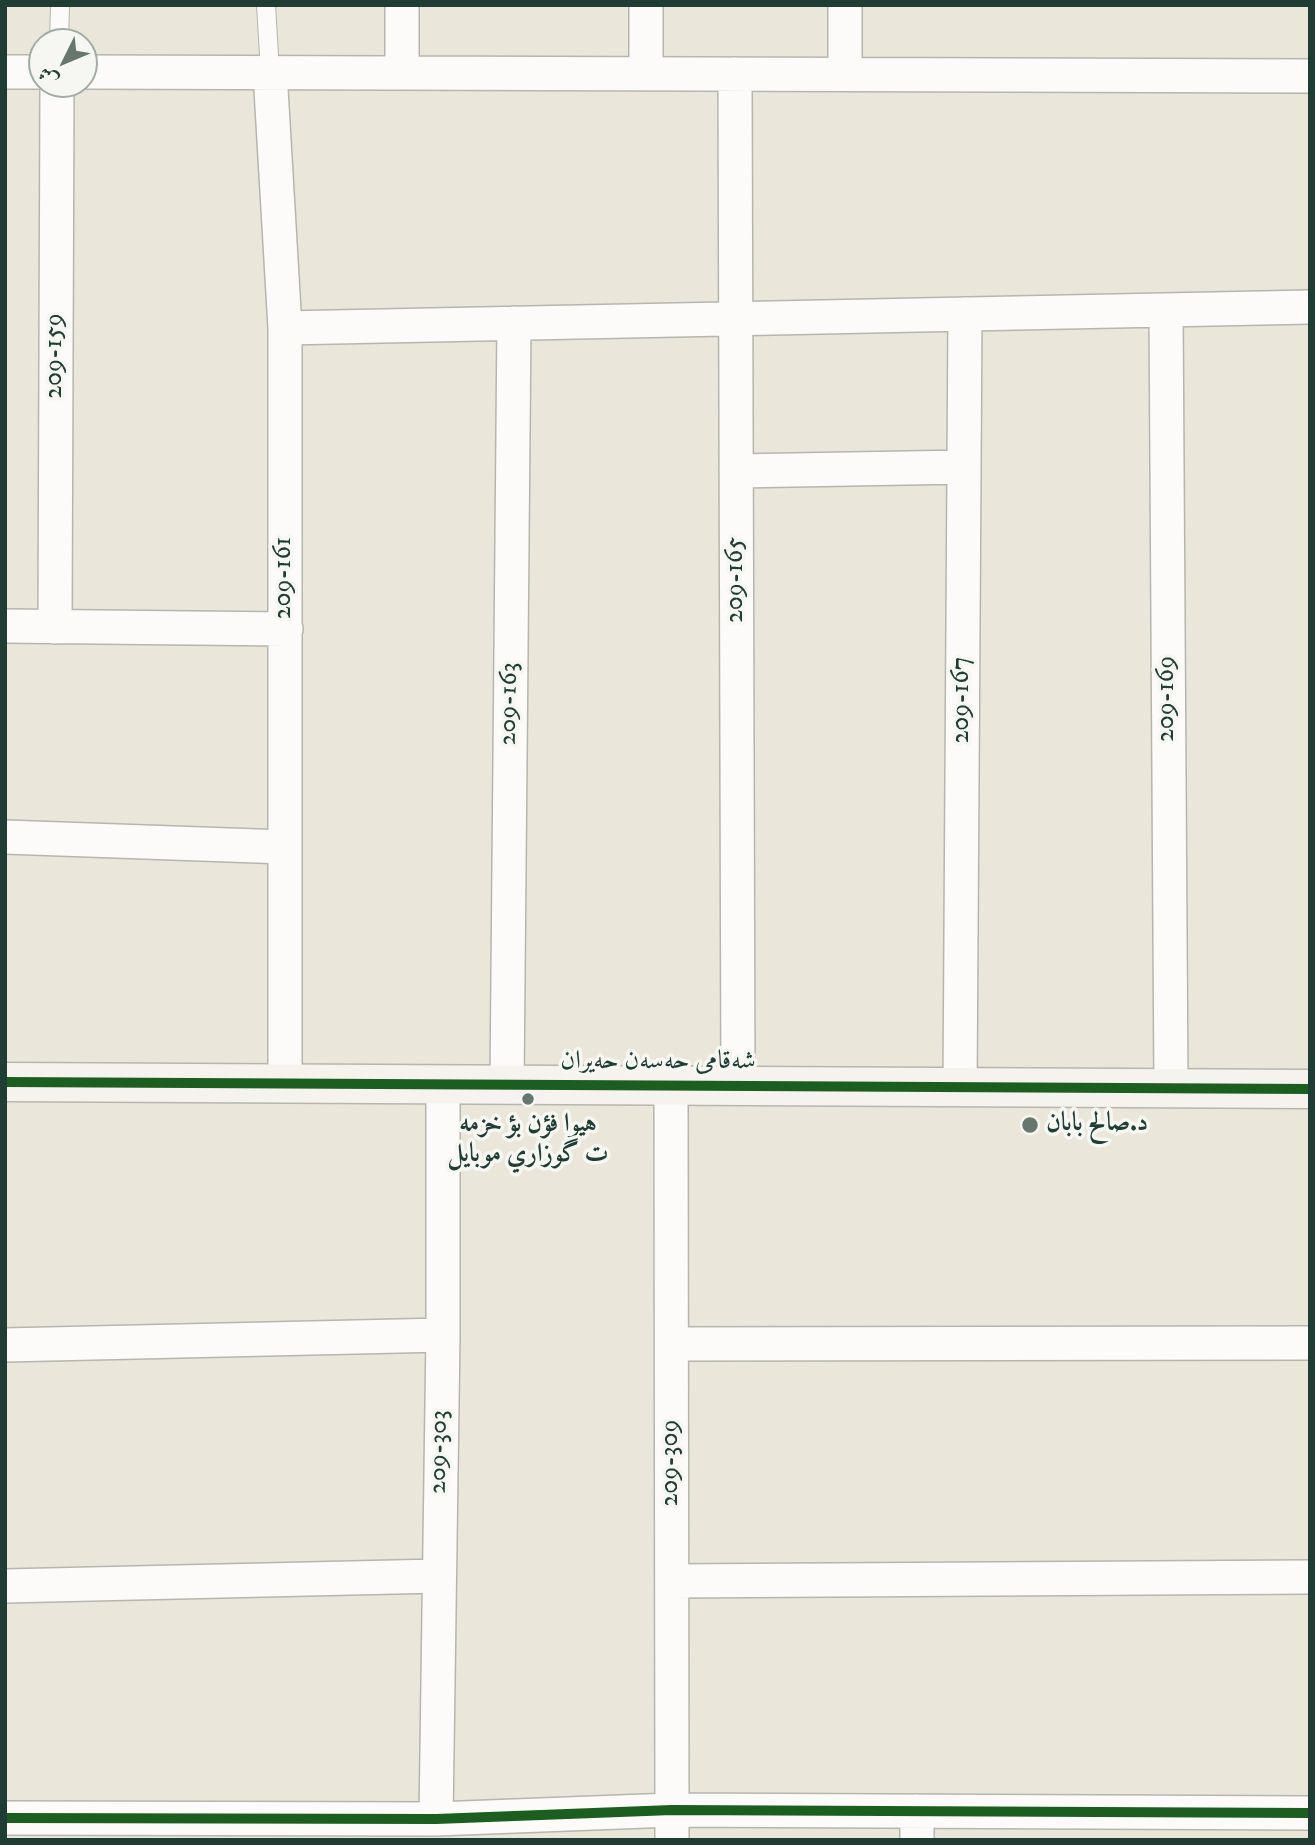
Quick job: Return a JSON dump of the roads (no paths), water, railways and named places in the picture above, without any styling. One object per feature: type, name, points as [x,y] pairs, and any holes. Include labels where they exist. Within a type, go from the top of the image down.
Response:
[{"type":"street","points":[[402,5],[402,72]]},
{"type":"street","points":[[646,5],[646,74]]},
{"type":"street","points":[[845,5],[845,74]]},
{"type":"street","points":[[5,72],[28,72]]},
{"type":"street","points":[[98,72],[1310,76]]},
{"type":"street","name":"209-161","points":[[270,72],[285,328],[285,1084]]},
{"type":"street","name":"209-165","points":[[735,74],[738,1086]]},
{"type":"street","name":"209-159","points":[[55,627],[57,98]]},
{"type":"street","points":[[285,328],[1310,307]]},
{"type":"street","name":"209-169","points":[[1166,310],[1171,1088]]},
{"type":"street","name":"209-167","points":[[960,1087],[965,314]]},
{"type":"street","name":"209-163","points":[[507,1085],[514,323]]},
{"type":"street","points":[[736,471],[964,467]]},
{"type":"street","points":[[5,626],[286,629]]},
{"type":"street","points":[[5,837],[285,847]]},
{"type":"street","name":"شەقامی حەسەن حەیران","points":[[5,1082],[1310,1089]]},
{"type":"street","name":"209-303","points":[[436,1819],[443,1335],[443,1084]]},
{"type":"street","name":"209-309","points":[[671,1085],[672,1825]]},
{"type":"street","points":[[5,1345],[443,1335]]},
{"type":"street","points":[[672,1345],[1310,1343]]},
{"type":"street","points":[[5,1586],[438,1576]]},
{"type":"street","points":[[672,1581],[1310,1577]]},
{"type":"street","points":[[5,1818],[436,1819],[672,1825],[1144,1826],[1310,1813]]},
{"type":"lane","points":[[59,28],[60,5]]},
{"type":"lane","points":[[266,5],[270,72]]},
{"type":"place","name":"هيوا فؤن بؤ خزمه ت گوزاري موبايل","points":[[528,1099]]},
{"type":"place","name":"د.صالح بابان","points":[[1030,1125]]}]
